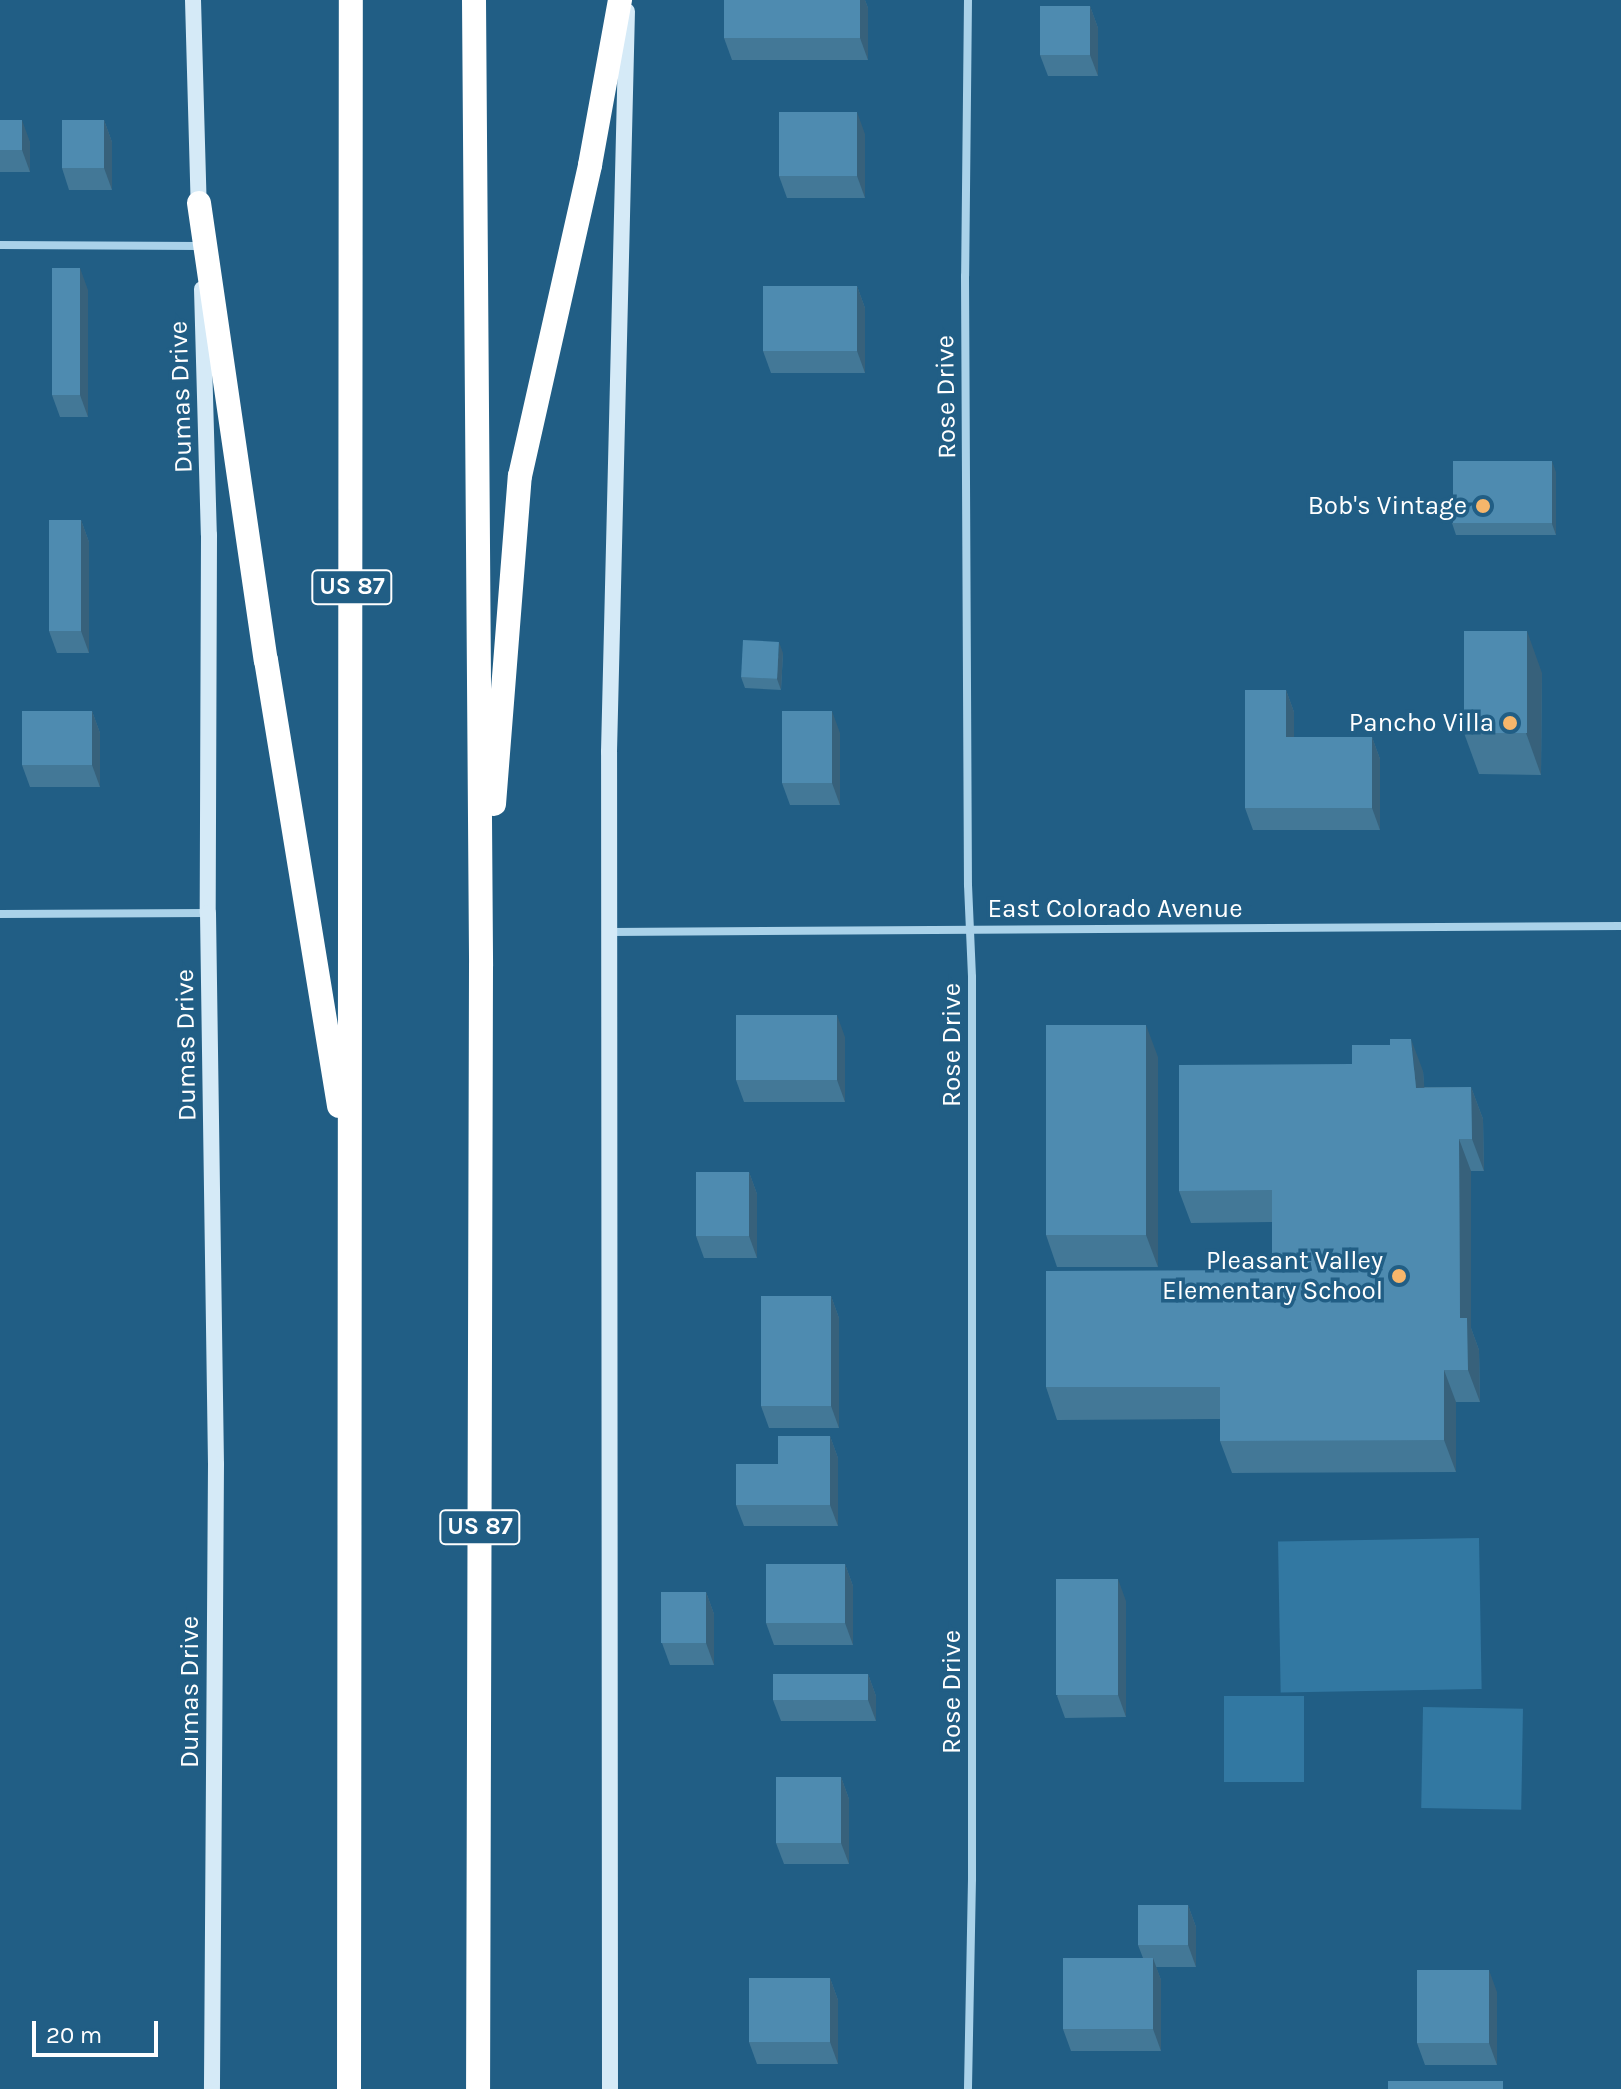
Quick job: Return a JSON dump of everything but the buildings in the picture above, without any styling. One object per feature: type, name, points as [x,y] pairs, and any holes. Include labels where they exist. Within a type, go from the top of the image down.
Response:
[{"type":"highway","name":"US 87","points":[[349,2089],[351,0]]},
{"type":"highway","name":"US 87","points":[[474,0],[481,966],[478,2089]]},
{"type":"highway","points":[[481,966],[520,476],[590,165],[620,0]]},
{"type":"highway","points":[[199,203],[266,660],[351,1175]]},
{"type":"main road","name":"Dumas Drive","points":[[193,0],[209,535],[208,913],[216,1464],[212,2089]]},
{"type":"main road","points":[[610,2089],[609,752],[627,0]]},
{"type":"street","name":"Rose Drive","points":[[968,0],[965,276],[972,1847],[968,2089]]},
{"type":"street","points":[[0,245],[200,246]]},
{"type":"street","points":[[0,914],[208,913]]},
{"type":"street","name":"East Colorado Avenue","points":[[610,932],[1621,926]]},
{"type":"shaded area","points":[[1479,1538],[1482,1689],[1281,1692],[1278,1542]]},
{"type":"shaded area","points":[[1224,1696],[1304,1696],[1304,1782],[1224,1782]]},
{"type":"shaded area","points":[[1423,1707],[1523,1709],[1521,1810],[1421,1808]]},
{"type":"place","name":"Bob's Vintage","points":[[1483,506]]},
{"type":"place","name":"Pancho Villa","points":[[1510,723]]},
{"type":"place","name":"Pleasant Valley Elementary School","points":[[1399,1276]]}]
